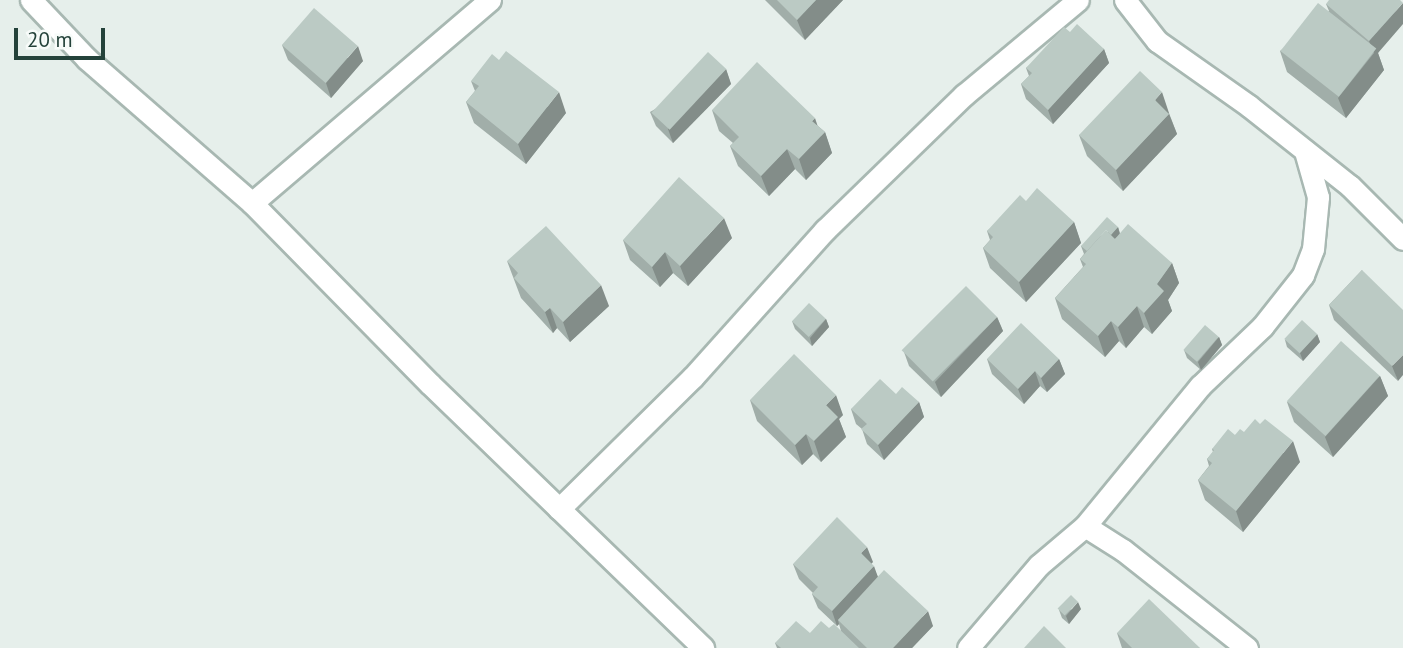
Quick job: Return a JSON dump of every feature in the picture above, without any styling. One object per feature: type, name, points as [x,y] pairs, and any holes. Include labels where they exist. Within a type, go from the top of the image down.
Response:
[{"type":"street","points":[[31,0],[87,59],[252,203],[559,509],[703,648]]},
{"type":"street","points":[[252,203],[490,0]]},
{"type":"street","points":[[559,509],[693,377],[825,230],[964,95],[1078,0]]},
{"type":"street","points":[[1125,0],[1157,41],[1249,106],[1350,186],[1403,239]]},
{"type":"street","points":[[968,648],[1039,565],[1085,526],[1200,386],[1262,327],[1303,275],[1313,249],[1318,197],[1306,151]]},
{"type":"street","points":[[1318,197],[1350,186]]},
{"type":"street","points":[[1085,526],[1124,550],[1247,648]]},
{"type":"building","points":[[777,0],[816,0],[797,20]]},
{"type":"building","points":[[1329,0],[1400,0],[1403,3],[1369,41],[1326,4]]},
{"type":"building","points":[[1318,3],[1376,49],[1339,97],[1280,51]]},
{"type":"building","points":[[314,8],[358,46],[326,83],[282,45]]},
{"type":"building","points":[[1077,24],[1104,49],[1048,110],[1021,84],[1032,73],[1026,68],[1064,27],[1070,32]]},
{"type":"building","points":[[506,51],[559,92],[518,144],[466,102],[479,86],[471,81],[492,54],[499,60]]},
{"type":"building","points":[[708,52],[726,69],[670,130],[651,113]]},
{"type":"building","points":[[757,62],[815,118],[812,121],[825,132],[799,159],[787,149],[761,176],[730,146],[739,137],[712,110]]},
{"type":"building","points":[[1140,71],[1162,92],[1155,100],[1169,114],[1116,170],[1079,135]]},
{"type":"building","points":[[679,177],[724,218],[680,266],[665,252],[652,267],[623,240]]},
{"type":"building","points":[[1037,188],[1074,222],[1019,282],[983,248],[993,237],[987,231],[1020,195],[1026,201]]},
{"type":"building","points":[[1107,217],[1118,227],[1111,235],[1106,230],[1087,251],[1081,246]]},
{"type":"building","points":[[1128,224],[1172,263],[1157,284],[1164,291],[1144,313],[1137,306],[1118,327],[1111,321],[1098,336],[1055,298],[1086,264],[1080,259],[1106,230],[1115,239]]},
{"type":"building","points":[[546,226],[601,285],[563,322],[550,308],[545,312],[514,278],[518,273],[507,261]]},
{"type":"building","points":[[1362,270],[1403,310],[1403,355],[1392,366],[1329,305]]},
{"type":"building","points":[[966,286],[997,317],[933,381],[902,350]]},
{"type":"building","points":[[809,303],[826,319],[809,337],[792,321]]},
{"type":"building","points":[[1302,320],[1317,334],[1300,353],[1284,339]]},
{"type":"building","points":[[1021,323],[1059,359],[1041,378],[1035,371],[1018,389],[987,359]]},
{"type":"building","points":[[1205,325],[1219,337],[1197,362],[1183,350]]},
{"type":"building","points":[[1341,341],[1380,376],[1325,436],[1287,401]]},
{"type":"building","points":[[794,354],[836,395],[826,405],[838,417],[814,441],[806,434],[795,445],[750,400]]},
{"type":"building","points":[[880,379],[896,394],[902,387],[919,402],[878,445],[861,429],[867,424],[851,409]]},
{"type":"building","points":[[1255,419],[1260,424],[1265,419],[1293,441],[1236,511],[1198,480],[1212,463],[1207,459],[1214,450],[1212,449],[1228,429],[1235,435],[1240,429],[1244,432]]},
{"type":"building","points":[[837,517],[867,547],[861,553],[874,566],[832,611],[812,594],[818,587],[793,564]]},
{"type":"building","points":[[884,570],[928,611],[893,648],[867,648],[838,620]]},
{"type":"building","points":[[1071,595],[1078,602],[1065,616],[1058,608]]},
{"type":"building","points":[[1149,599],[1200,648],[1132,648],[1117,633]]},
{"type":"building","points":[[796,621],[810,633],[821,621],[829,628],[834,624],[859,648],[781,648],[775,643]]},
{"type":"building","points":[[1044,626],[1066,648],[1024,648]]}]
